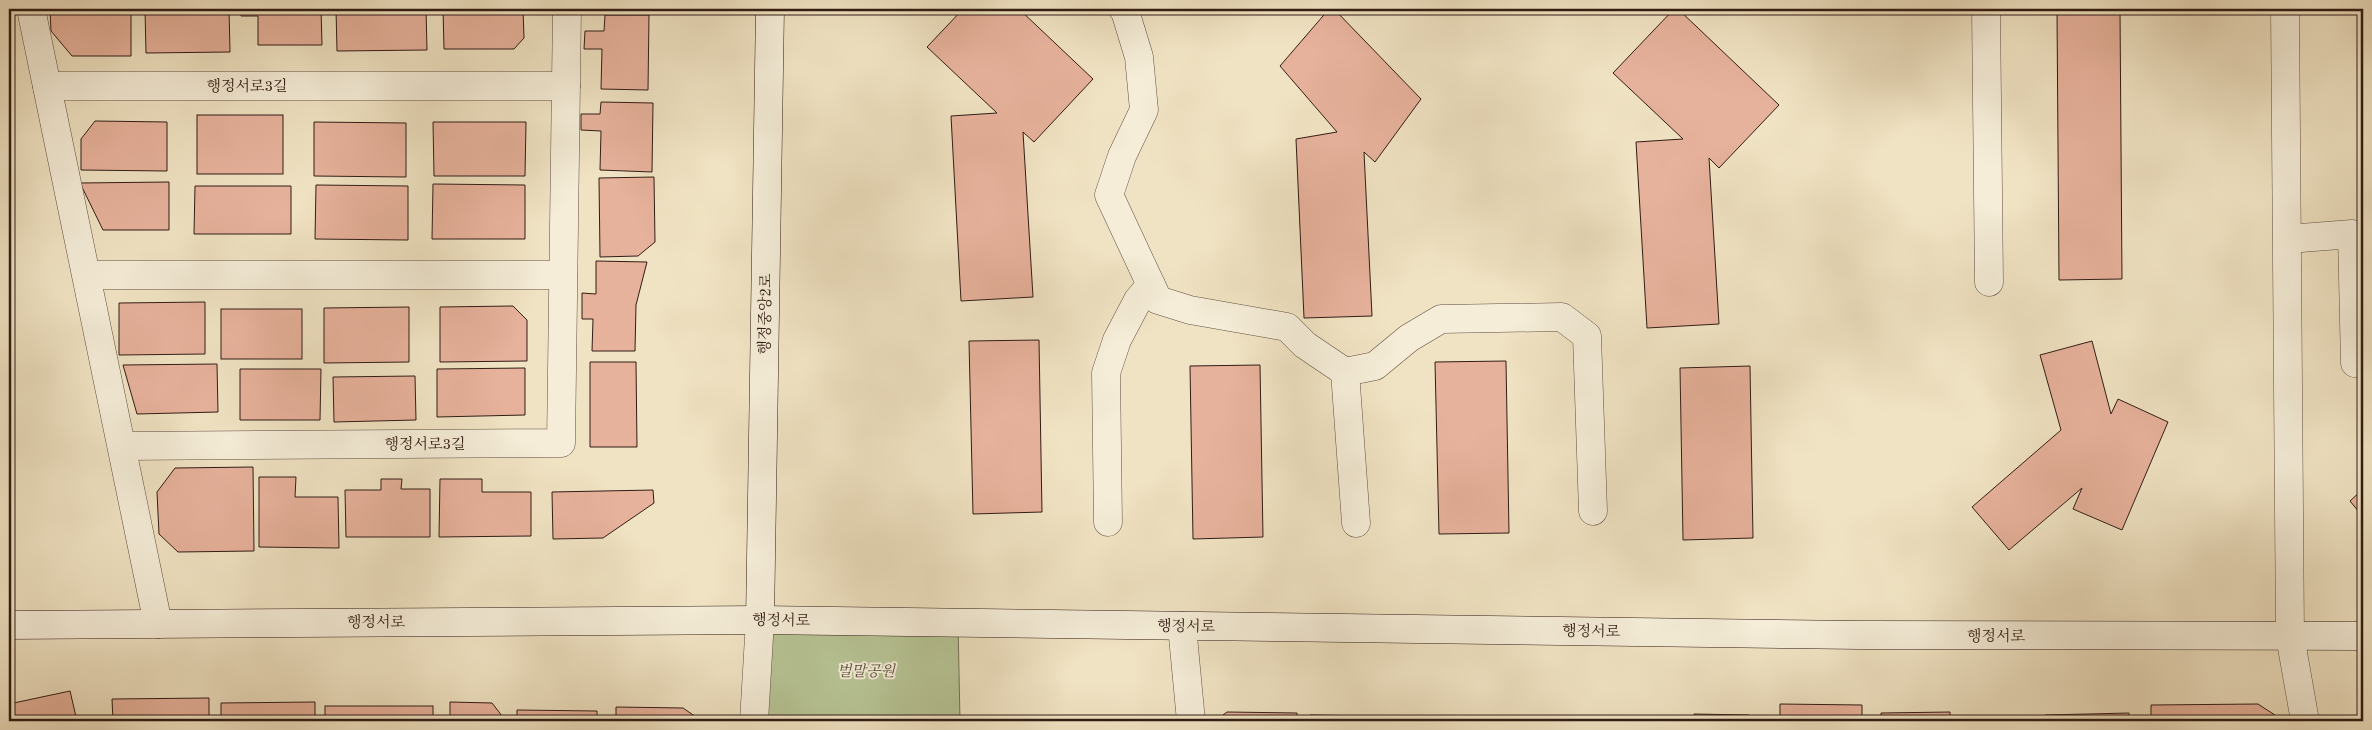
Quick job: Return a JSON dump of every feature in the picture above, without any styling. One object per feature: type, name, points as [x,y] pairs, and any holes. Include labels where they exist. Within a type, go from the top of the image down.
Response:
[{"type":"street","points":[[31,9],[158,624]]},
{"type":"street","name":"행정서로3길","points":[[122,446],[561,444],[567,9]]},
{"type":"street","name":"행정중앙2로","points":[[754,721],[760,620],[770,9]]},
{"type":"street","points":[[1123,9],[1139,57],[1144,110],[1122,156],[1109,195],[1158,300],[1190,310],[1287,327],[1305,345],[1345,372],[1375,366],[1409,338],[1441,319],[1562,317],[1587,336],[1593,511]]},
{"type":"street","points":[[1986,9],[1990,282]]},
{"type":"street","points":[[2285,9],[2290,636],[2304,721]]},
{"type":"street","name":"행정서로3길","points":[[47,86],[566,86]]},
{"type":"street","points":[[2288,239],[2352,234],[2355,363]]},
{"type":"street","points":[[87,275],[563,275]]},
{"type":"street","points":[[1108,522],[1106,373],[1117,340],[1138,300],[1151,285]]},
{"type":"street","points":[[1345,372],[1356,523]]},
{"type":"street","name":"행정서로","points":[[9,625],[760,620],[1860,635],[2363,636]]},
{"type":"street","points":[[1182,626],[1191,721]]},
{"type":"green space","name":"벌말공원","points":[[760,620],[958,623],[960,721],[754,721]]},
{"type":"building","points":[[50,9],[131,9],[131,56],[72,56],[51,31]]},
{"type":"building","points":[[145,9],[229,9],[230,52],[146,53]]},
{"type":"building","points":[[241,9],[321,9],[322,45],[258,45],[258,16],[241,16]]},
{"type":"building","points":[[336,9],[426,9],[427,50],[337,51]]},
{"type":"building","points":[[443,9],[523,9],[524,38],[514,49],[444,49]]},
{"type":"building","points":[[963,9],[1019,9],[1093,79],[1034,142],[1023,132],[1033,297],[961,301],[951,116],[997,113],[927,47]]},
{"type":"building","points":[[1329,9],[1334,9],[1421,99],[1375,162],[1364,152],[1372,316],[1304,318],[1296,139],[1337,132],[1280,66]]},
{"type":"building","points":[[1674,9],[1678,9],[1779,105],[1719,168],[1709,158],[1719,324],[1647,328],[1636,142],[1683,139],[1613,73]]},
{"type":"building","points":[[2120,11],[2122,279],[2059,280],[2057,12]]},
{"type":"building","points":[[605,15],[649,15],[648,90],[601,89],[602,49],[584,49],[585,31],[604,31]]},
{"type":"building","points":[[601,102],[653,103],[652,172],[600,170],[601,131],[581,130],[581,114],[600,114]]},
{"type":"building","points":[[197,115],[283,115],[283,174],[197,174]]},
{"type":"building","points":[[95,121],[167,122],[167,171],[81,170],[81,139]]},
{"type":"building","points":[[314,122],[406,123],[406,177],[314,176]]},
{"type":"building","points":[[433,122],[526,122],[525,176],[434,176]]},
{"type":"building","points":[[654,177],[655,242],[638,256],[600,257],[599,178]]},
{"type":"building","points":[[169,182],[169,230],[103,230],[80,183]]},
{"type":"building","points":[[433,184],[525,185],[525,239],[432,239]]},
{"type":"building","points":[[316,185],[408,186],[408,240],[315,239]]},
{"type":"building","points":[[195,186],[291,186],[291,234],[194,234]]},
{"type":"building","points":[[596,261],[647,262],[636,305],[635,351],[592,351],[593,319],[582,319],[582,293],[596,294]]},
{"type":"building","points":[[205,302],[205,354],[119,355],[119,303]]},
{"type":"building","points":[[513,306],[527,320],[527,361],[440,362],[440,307]]},
{"type":"building","points":[[409,307],[409,362],[324,363],[324,308]]},
{"type":"building","points":[[221,309],[302,309],[302,359],[221,359]]},
{"type":"building","points":[[1039,340],[1042,512],[973,514],[969,341]]},
{"type":"building","points":[[2092,341],[2111,414],[2118,399],[2168,422],[2122,530],[2073,509],[2082,488],[2009,550],[1972,507],[2061,430],[2040,355]]},
{"type":"building","points":[[1506,361],[1509,533],[1439,534],[1435,362]]},
{"type":"building","points":[[590,362],[636,362],[637,447],[590,447]]},
{"type":"building","points":[[217,364],[218,412],[137,414],[123,365]]},
{"type":"building","points":[[1260,365],[1263,537],[1193,539],[1190,366]]},
{"type":"building","points":[[1750,366],[1753,538],[1683,540],[1680,368]]},
{"type":"building","points":[[525,368],[525,415],[437,417],[437,369]]},
{"type":"building","points":[[240,369],[321,369],[320,420],[240,420]]},
{"type":"building","points":[[415,376],[416,420],[334,422],[333,377]]},
{"type":"building","points":[[253,467],[254,551],[178,552],[159,534],[157,492],[175,468]]},
{"type":"building","points":[[259,477],[296,477],[295,497],[338,497],[339,548],[259,547]]},
{"type":"building","points":[[381,479],[402,479],[401,489],[430,489],[430,537],[346,537],[345,490],[381,490]]},
{"type":"building","points":[[440,479],[482,479],[482,492],[531,492],[531,536],[439,537]]},
{"type":"building","points":[[2363,489],[2363,517],[2350,501]]},
{"type":"building","points":[[653,490],[654,503],[603,538],[553,539],[552,492]]},
{"type":"building","points":[[70,691],[77,721],[11,721],[9,704]]},
{"type":"building","points":[[209,698],[209,721],[113,721],[112,699]]},
{"type":"building","points":[[315,702],[315,721],[221,721],[221,703]]},
{"type":"building","points":[[450,702],[492,703],[506,721],[450,721]]},
{"type":"building","points":[[1780,704],[1862,705],[1862,721],[1780,721]]},
{"type":"building","points":[[2258,704],[2284,721],[2151,721],[2151,705]]},
{"type":"building","points":[[325,706],[433,706],[433,721],[325,721]]},
{"type":"building","points":[[616,707],[683,708],[699,719],[699,721],[616,721]]},
{"type":"building","points":[[517,710],[597,711],[597,721],[517,721]]},
{"type":"building","points":[[1227,712],[1297,713],[1297,721],[1215,721]]},
{"type":"building","points":[[1950,712],[1950,721],[1881,721],[1881,713]]},
{"type":"building","points":[[2129,713],[2129,721],[2045,721],[2045,715]]},
{"type":"building","points":[[1694,714],[1749,715],[1749,721],[1694,721]]},
{"type":"building","points":[[1310,715],[1380,716],[1380,721],[1310,721]]},
{"type":"building","points":[[1391,716],[1456,718],[1456,721],[1391,721]]},
{"type":"building","points":[[1620,716],[1675,717],[1675,721],[1620,721]]},
{"type":"building","points":[[1960,716],[2026,716],[2027,721],[1960,721]]},
{"type":"building","points":[[1461,718],[1531,720],[1531,721],[1461,721]]},
{"type":"building","points":[[1541,718],[1603,720],[1603,721],[1541,721]]}]
